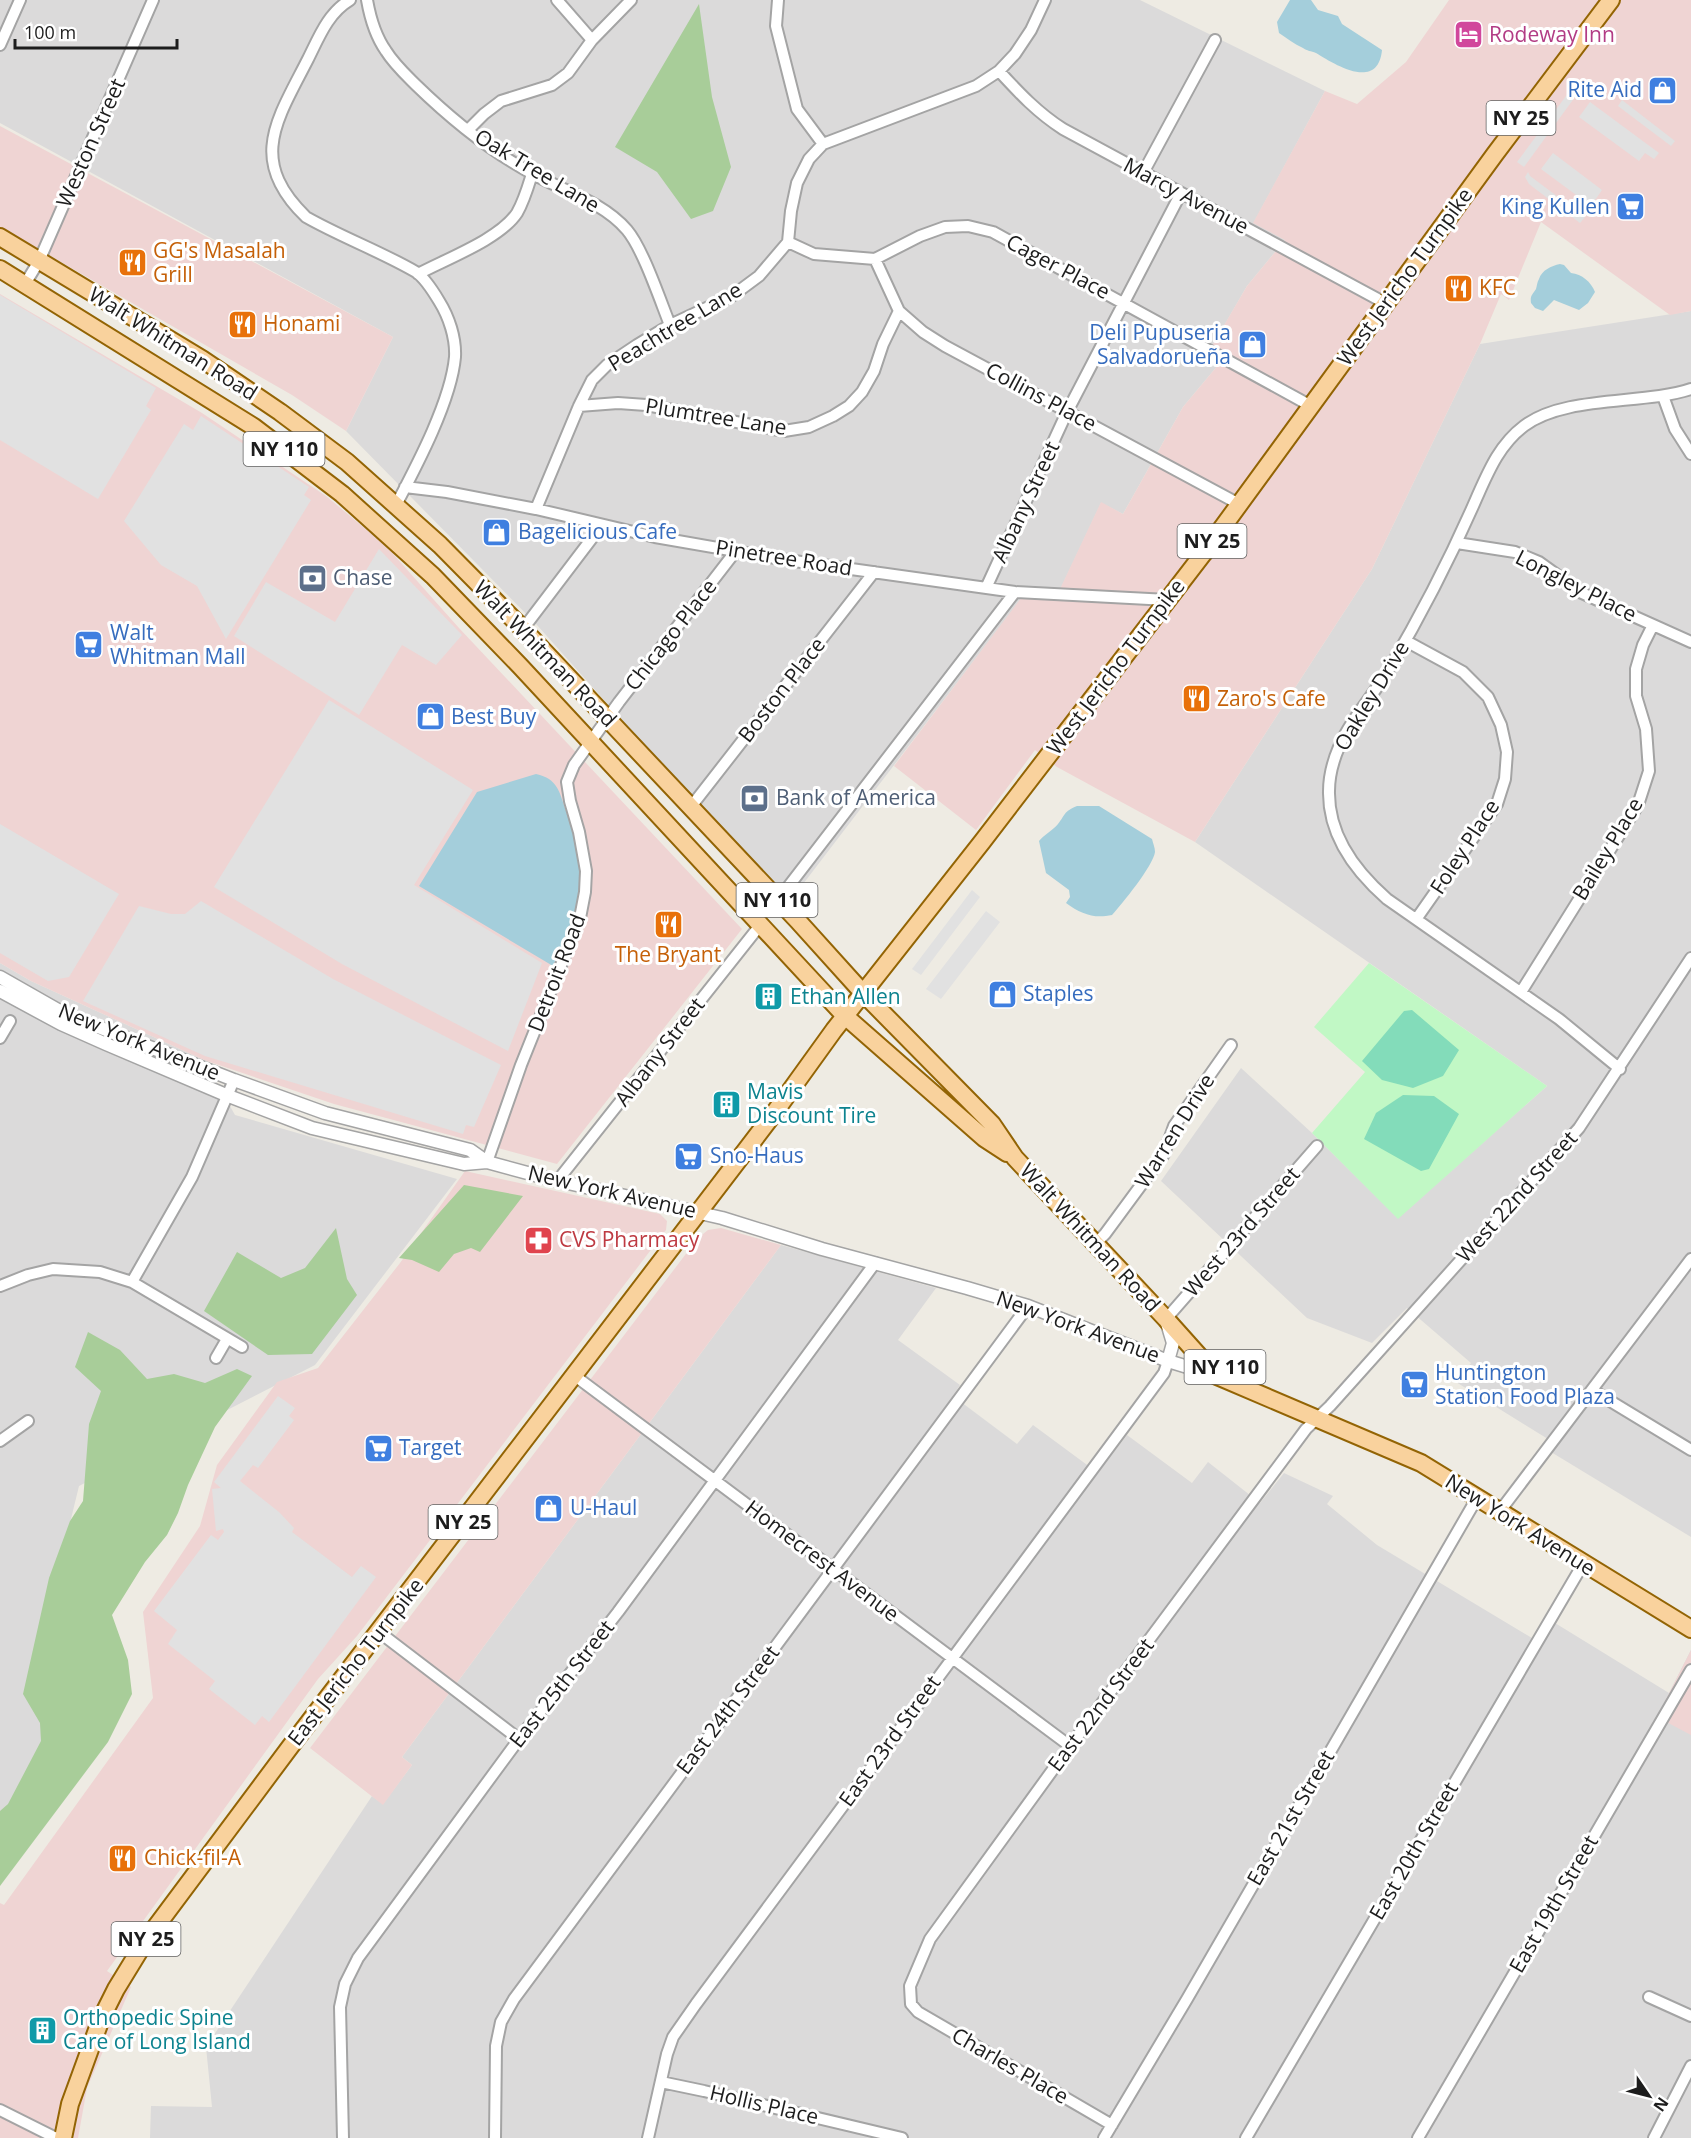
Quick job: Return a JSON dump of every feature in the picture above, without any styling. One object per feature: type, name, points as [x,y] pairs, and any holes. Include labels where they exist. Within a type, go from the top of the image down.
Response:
[{"type":"main road","name":"West Jericho Turnpike","points":[[699,1213],[845,1016],[1168,600],[1385,303],[1611,0]]},
{"type":"main road","name":"Walt Whitman Road","points":[[0,237],[202,359],[280,412],[347,462],[440,545],[778,900],[863,993],[992,1124],[1015,1158],[1166,1318],[1217,1376]]},
{"type":"main road","name":"Walt Whitman Road","points":[[0,269],[254,427],[306,465],[379,527],[433,576],[591,741],[845,1016],[984,1138],[1015,1158]]},
{"type":"main road","points":[[306,465],[380,514],[388,513],[396,505]]},
{"type":"main road","points":[[379,527],[402,524],[440,545]]},
{"type":"main road","name":"East Jericho Turnpike","points":[[63,2138],[70,2104],[101,2019],[128,1967],[146,1940],[699,1213]]},
{"type":"main road","name":"Walt Whitman Road","points":[[1166,1318],[1244,1380],[1263,1393],[1291,1406]]},
{"type":"main road","name":"New York Avenue","points":[[1217,1376],[1421,1463],[1691,1628]]},
{"type":"street","points":[[0,45],[20,0]]},
{"type":"street","name":"Weston Street","points":[[25,284],[39,261],[153,0]]},
{"type":"street","points":[[350,0],[340,6],[325,26],[288,98],[276,124],[272,147],[273,165],[280,186],[291,202],[306,217],[418,273],[434,292],[446,312],[453,334],[455,355],[451,377],[423,451],[396,505]]},
{"type":"street","name":"Oak Tree Lane","points":[[367,0],[385,51],[425,94],[499,153],[532,174],[611,215],[628,231],[656,288],[670,325]]},
{"type":"street","points":[[557,0],[592,40]]},
{"type":"street","points":[[468,130],[501,101],[552,85],[568,73],[592,40],[631,0]]},
{"type":"street","points":[[778,0],[776,26],[797,109],[823,144]]},
{"type":"street","points":[[874,259],[814,254],[788,242],[797,183],[809,159],[823,144],[968,90],[999,71],[1025,41],[1045,0]]},
{"type":"street","points":[[1143,173],[1215,40]]},
{"type":"street","name":"Marcy Avenue","points":[[999,71],[1022,98],[1043,117],[1385,303]]},
{"type":"street","points":[[418,273],[494,235],[506,226],[517,213],[532,174]]},
{"type":"street","name":"Albany Street","points":[[986,588],[1067,412],[1181,193]]},
{"type":"street","name":"Cager Place","points":[[874,259],[920,236],[945,227],[968,226],[993,232],[1311,406]]},
{"type":"street","name":"Peachtree Lane","points":[[537,509],[592,380],[607,365],[670,325],[732,296],[759,276],[788,242]]},
{"type":"street","name":"Collins Place","points":[[874,259],[899,311],[923,332],[1239,504]]},
{"type":"street","name":"Plumtree Lane","points":[[579,406],[618,403],[646,405],[784,431],[809,427],[849,406],[862,392],[899,311]]},
{"type":"street","name":"Oakley Drive","points":[[1620,1069],[1559,1019],[1388,899],[1365,879],[1347,855],[1335,831],[1329,790],[1332,768],[1339,746],[1406,641],[1457,543],[1491,465],[1505,443],[1525,425],[1547,414],[1608,401],[1663,396],[1691,388]]},
{"type":"street","points":[[1663,396],[1676,429],[1691,454]]},
{"type":"street","name":"Pinetree Road","points":[[405,487],[447,492],[537,509],[602,525],[735,552],[1015,592],[1168,600]]},
{"type":"street","points":[[522,629],[602,525]]},
{"type":"street","name":"Longley Place","points":[[1457,543],[1492,547],[1523,555],[1539,562],[1582,593],[1691,642]]},
{"type":"street","name":"Chicago Place","points":[[607,719],[735,552]]},
{"type":"street","name":"Boston Place","points":[[690,808],[874,572]]},
{"type":"street","name":"Albany Street","points":[[778,900],[1015,592]]},
{"type":"street","name":"Bailey Place","points":[[1521,992],[1638,806],[1648,771],[1646,729],[1636,696],[1636,669],[1643,645],[1653,625]]},
{"type":"street","name":"Foley Place","points":[[1406,641],[1463,672],[1488,697],[1501,725],[1507,752],[1505,779],[1497,804],[1417,918]]},
{"type":"street","name":"Detroit Road","points":[[487,1162],[521,1065],[580,918],[586,871],[567,782],[574,765],[607,719]]},
{"type":"street","name":"Albany Street","points":[[558,1180],[761,924]]},
{"type":"street","name":"West 22nd Street","points":[[1318,1418],[1564,1146],[1594,1108],[1691,957]]},
{"type":"street","name":"New York Avenue","points":[[0,977],[65,1014],[234,1080],[326,1113],[470,1150],[487,1162]]},
{"type":"street","name":"New York Avenue","points":[[0,991],[61,1024],[226,1095],[312,1128],[464,1164],[487,1162],[699,1213],[1028,1306],[1168,1361],[1217,1376]]},
{"type":"street","points":[[0,1038],[10,1021]]},
{"type":"street","name":"Warren Drive","points":[[1095,1244],[1164,1154],[1174,1126],[1231,1045]]},
{"type":"street","points":[[132,1282],[192,1177],[234,1080]]},
{"type":"street","name":"West 23rd Street","points":[[1166,1318],[1317,1146]]},
{"type":"street","points":[[1500,1511],[1691,1258]]},
{"type":"street","name":"East 25th Street","points":[[343,2138],[340,2007],[345,1984],[358,1958],[519,1739],[618,1612],[875,1263]]},
{"type":"street","points":[[0,1286],[28,1275],[53,1269],[100,1272],[132,1282],[242,1347]]},
{"type":"street","name":"East 24th Street","points":[[495,2138],[496,2046],[501,2022],[514,1999],[1028,1306]]},
{"type":"street","points":[[1166,1318],[1173,1343],[1168,1361]]},
{"type":"street","points":[[216,1358],[227,1339]]},
{"type":"street","name":"East 23rd Street","points":[[648,2138],[673,2037],[1157,1381],[1168,1361]]},
{"type":"street","name":"Homecrest Avenue","points":[[575,1376],[1070,1746]]},
{"type":"street","points":[[1592,1390],[1691,1450]]},
{"type":"street","name":"East 22nd Street","points":[[911,2004],[910,1986],[930,1939],[1070,1746],[1306,1429],[1318,1418]]},
{"type":"street","points":[[0,1441],[28,1420]]},
{"type":"street","name":"East 21st Street","points":[[1104,2138],[1477,1498]]},
{"type":"street","name":"East 20th Street","points":[[1246,2138],[1583,1564]]},
{"type":"street","points":[[379,1632],[519,1739]]},
{"type":"street","name":"East 19th Street","points":[[1418,2138],[1691,1670]]},
{"type":"street","points":[[1650,1997],[1691,2016]]},
{"type":"street","name":"Charles Place","points":[[911,2004],[927,2018],[1112,2125]]},
{"type":"street","points":[[1654,2138],[1691,2066]]},
{"type":"street","name":"Hollis Place","points":[[661,2082],[902,2138]]},
{"type":"street","points":[[0,2110],[56,2138]]},
{"type":"shaded area","points":[[0,0],[1140,0],[1325,91],[1254,222],[1285,240],[1247,286],[1207,355],[1219,364],[1183,407],[1123,514],[1101,503],[1060,590],[1028,590],[787,905],[537,625],[346,431],[393,337],[0,123]]},
{"type":"shaded area","points":[[1449,0],[1691,0],[1691,311],[1670,315],[1541,222],[1509,300],[1501,294],[1480,344],[1372,569],[1195,842],[1057,767],[1035,750],[976,830],[894,766],[1028,589],[1060,589],[1101,502],[1123,514],[1183,407],[1219,364],[1206,356],[1247,286],[1285,240],[1253,223],[1325,91],[1357,104],[1406,62]]},
{"type":"shaded area","points":[[1569,92],[1575,97],[1524,167],[1517,162]]},
{"type":"shaded area","points":[[1622,100],[1675,141],[1671,146],[1618,106]]},
{"type":"shaded area","points":[[1590,102],[1659,153],[1654,159],[1645,153],[1639,161],[1579,117]]},
{"type":"shaded area","points":[[0,126],[393,337],[346,431],[292,395],[0,227]]},
{"type":"shaded area","points":[[1553,153],[1602,190],[1591,206],[1541,169]]},
{"type":"shaded area","points":[[1528,172],[1530,176],[1585,217],[1580,223],[1529,184],[1525,177]]},
{"type":"shaded area","points":[[0,294],[202,413],[326,496],[386,546],[459,628],[742,929],[557,1164],[334,1104],[204,1060],[31,981],[0,963]]},
{"type":"shaded area","points":[[0,295],[156,388],[146,406],[151,410],[98,499],[0,440]]},
{"type":"shaded area","points":[[1691,311],[1691,1537],[1551,1452],[1556,1444],[1456,1382],[1471,1363],[1407,1308],[1372,1343],[1307,1318],[1161,1181],[1241,1068],[1312,1133],[1398,1218],[1547,1086],[1195,842],[1372,569],[1480,344]]},
{"type":"shaded area","points":[[201,416],[309,487],[304,495],[311,500],[226,639],[197,586],[161,565],[124,521],[184,424],[193,430]]},
{"type":"shaded area","points":[[379,549],[462,635],[436,665],[402,645],[359,715],[234,636],[266,582],[335,622]]},
{"type":"shaded area","points":[[329,700],[473,790],[414,885],[542,963],[508,1051],[342,964],[214,887]]},
{"type":"shaded area","points":[[0,824],[119,894],[69,977],[48,981],[0,953]]},
{"type":"shaded area","points":[[972,890],[980,897],[921,975],[912,969]]},
{"type":"shaded area","points":[[201,901],[333,979],[501,1065],[474,1127],[466,1125],[463,1134],[205,1056],[83,1001],[139,906],[171,914],[185,914]]},
{"type":"shaded area","points":[[986,911],[1000,922],[941,999],[926,989]]},
{"type":"shaded area","points":[[0,963],[31,981],[204,1060],[235,1115],[457,1179],[315,1365],[79,1486],[27,1700],[84,1731],[0,1849]]},
{"type":"shaded area","points":[[465,1171],[660,1214],[667,1221],[666,1230],[357,1636],[318,1679],[107,1971],[131,1987],[87,2088],[78,2138],[0,2138],[0,1903],[4,1905],[153,1698],[143,1612],[200,1526],[217,1465],[277,1382],[318,1368],[400,1263]]},
{"type":"shaded area","points":[[721,1228],[781,1245],[402,1757],[412,1765],[383,1805],[310,1748],[698,1238],[708,1230]]},
{"type":"shaded area","points":[[781,1245],[936,1288],[898,1340],[960,1385],[953,1396],[1017,1444],[1033,1425],[1098,1473],[1127,1435],[1192,1483],[1208,1462],[1260,1503],[1284,1473],[1333,1496],[1327,1504],[1377,1545],[1542,1644],[1555,1623],[1669,1693],[1691,1650],[1691,2138],[150,2138],[151,2106],[212,2107],[206,2047],[372,1796],[383,1804],[412,1765],[402,1757]]},
{"type":"shaded area","points":[[278,1396],[295,1408],[289,1416],[294,1420],[258,1468],[253,1465],[240,1481],[279,1512],[294,1528],[292,1532],[352,1577],[361,1566],[376,1577],[269,1722],[262,1716],[255,1725],[209,1689],[215,1681],[168,1644],[177,1630],[154,1611],[211,1535],[218,1540],[224,1532],[223,1529],[216,1531],[212,1489],[221,1488],[214,1482]]},
{"type":"shaded area","points":[[1691,1650],[1691,1735],[1657,1717]]},
{"type":"green space","points":[[699,4],[712,97],[731,167],[713,211],[691,219],[657,172],[615,147]]},
{"type":"green space","points":[[1369,963],[1547,1086],[1398,1219],[1312,1133],[1365,1072],[1314,1027]]},
{"type":"green space","points":[[1412,1010],[1459,1050],[1443,1076],[1413,1088],[1382,1080],[1362,1061],[1404,1011]]},
{"type":"green space","points":[[1403,1095],[1434,1096],[1459,1114],[1429,1169],[1421,1171],[1364,1139],[1376,1113]]},
{"type":"green space","points":[[464,1185],[523,1196],[480,1252],[471,1248],[454,1254],[439,1272],[412,1260],[399,1258]]},
{"type":"green space","points":[[336,1228],[347,1279],[357,1295],[312,1354],[268,1355],[204,1311],[237,1252],[281,1278],[305,1268]]},
{"type":"green space","points":[[88,1332],[120,1350],[147,1379],[174,1374],[205,1383],[237,1369],[252,1376],[215,1427],[167,1535],[145,1562],[112,1615],[128,1660],[132,1694],[108,1742],[0,1886],[0,1811],[8,1804],[41,1741],[40,1723],[23,1694],[49,1578],[70,1521],[83,1501],[89,1424],[101,1391],[75,1367]]},
{"type":"water","points":[[1290,0],[1311,0],[1318,10],[1338,16],[1342,24],[1382,50],[1379,63],[1373,70],[1364,72],[1344,68],[1279,33],[1277,22]]},
{"type":"water","points":[[1560,264],[1571,273],[1586,279],[1595,292],[1588,303],[1579,310],[1554,300],[1543,311],[1535,308],[1531,299],[1540,276],[1547,269]]},
{"type":"water","points":[[536,774],[549,779],[557,787],[574,834],[579,856],[580,889],[577,904],[553,966],[419,886],[477,792]]},
{"type":"water","points":[[1077,806],[1099,806],[1152,839],[1155,852],[1149,866],[1112,915],[1093,916],[1072,907],[1066,903],[1070,897],[1069,890],[1046,873],[1039,841],[1056,826],[1067,812]]},
{"type":"place","name":"Rodeway Inn","points":[[1468,35]]},
{"type":"place","name":"Rite Aid","points":[[1663,90]]},
{"type":"place","name":"King Kullen","points":[[1631,207]]},
{"type":"place","name":"GG's Masalah Grill","points":[[132,263]]},
{"type":"place","name":"KFC","points":[[1458,288]]},
{"type":"place","name":"Honami","points":[[242,324]]},
{"type":"place","name":"Deli Pupuseria Salvadorueña","points":[[1252,345]]},
{"type":"place","name":"Bagelicious Cafe","points":[[497,532]]},
{"type":"place","name":"Chase","points":[[312,578]]},
{"type":"place","name":"Walt Whitman Mall","points":[[89,645]]},
{"type":"place","name":"Zaro's Cafe","points":[[1196,699]]},
{"type":"place","name":"Best Buy","points":[[430,717]]},
{"type":"place","name":"Bank of America","points":[[755,798]]},
{"type":"place","name":"The Bryant","points":[[668,924]]},
{"type":"place","name":"Staples","points":[[1002,994]]},
{"type":"place","name":"Ethan Allen","points":[[769,997]]},
{"type":"place","name":"Mavis Discount Tire","points":[[726,1104]]},
{"type":"place","name":"Sno-Haus","points":[[689,1156]]},
{"type":"place","name":"CVS Pharmacy","points":[[538,1240]]},
{"type":"place","name":"Huntington Station Food Plaza","points":[[1414,1385]]},
{"type":"place","name":"Target","points":[[378,1448]]},
{"type":"place","name":"U-Haul","points":[[549,1508]]},
{"type":"place","name":"Chick-fil-A","points":[[123,1858]]},
{"type":"place","name":"Orthopedic Spine Care of Long Island","points":[[42,2030]]}]
